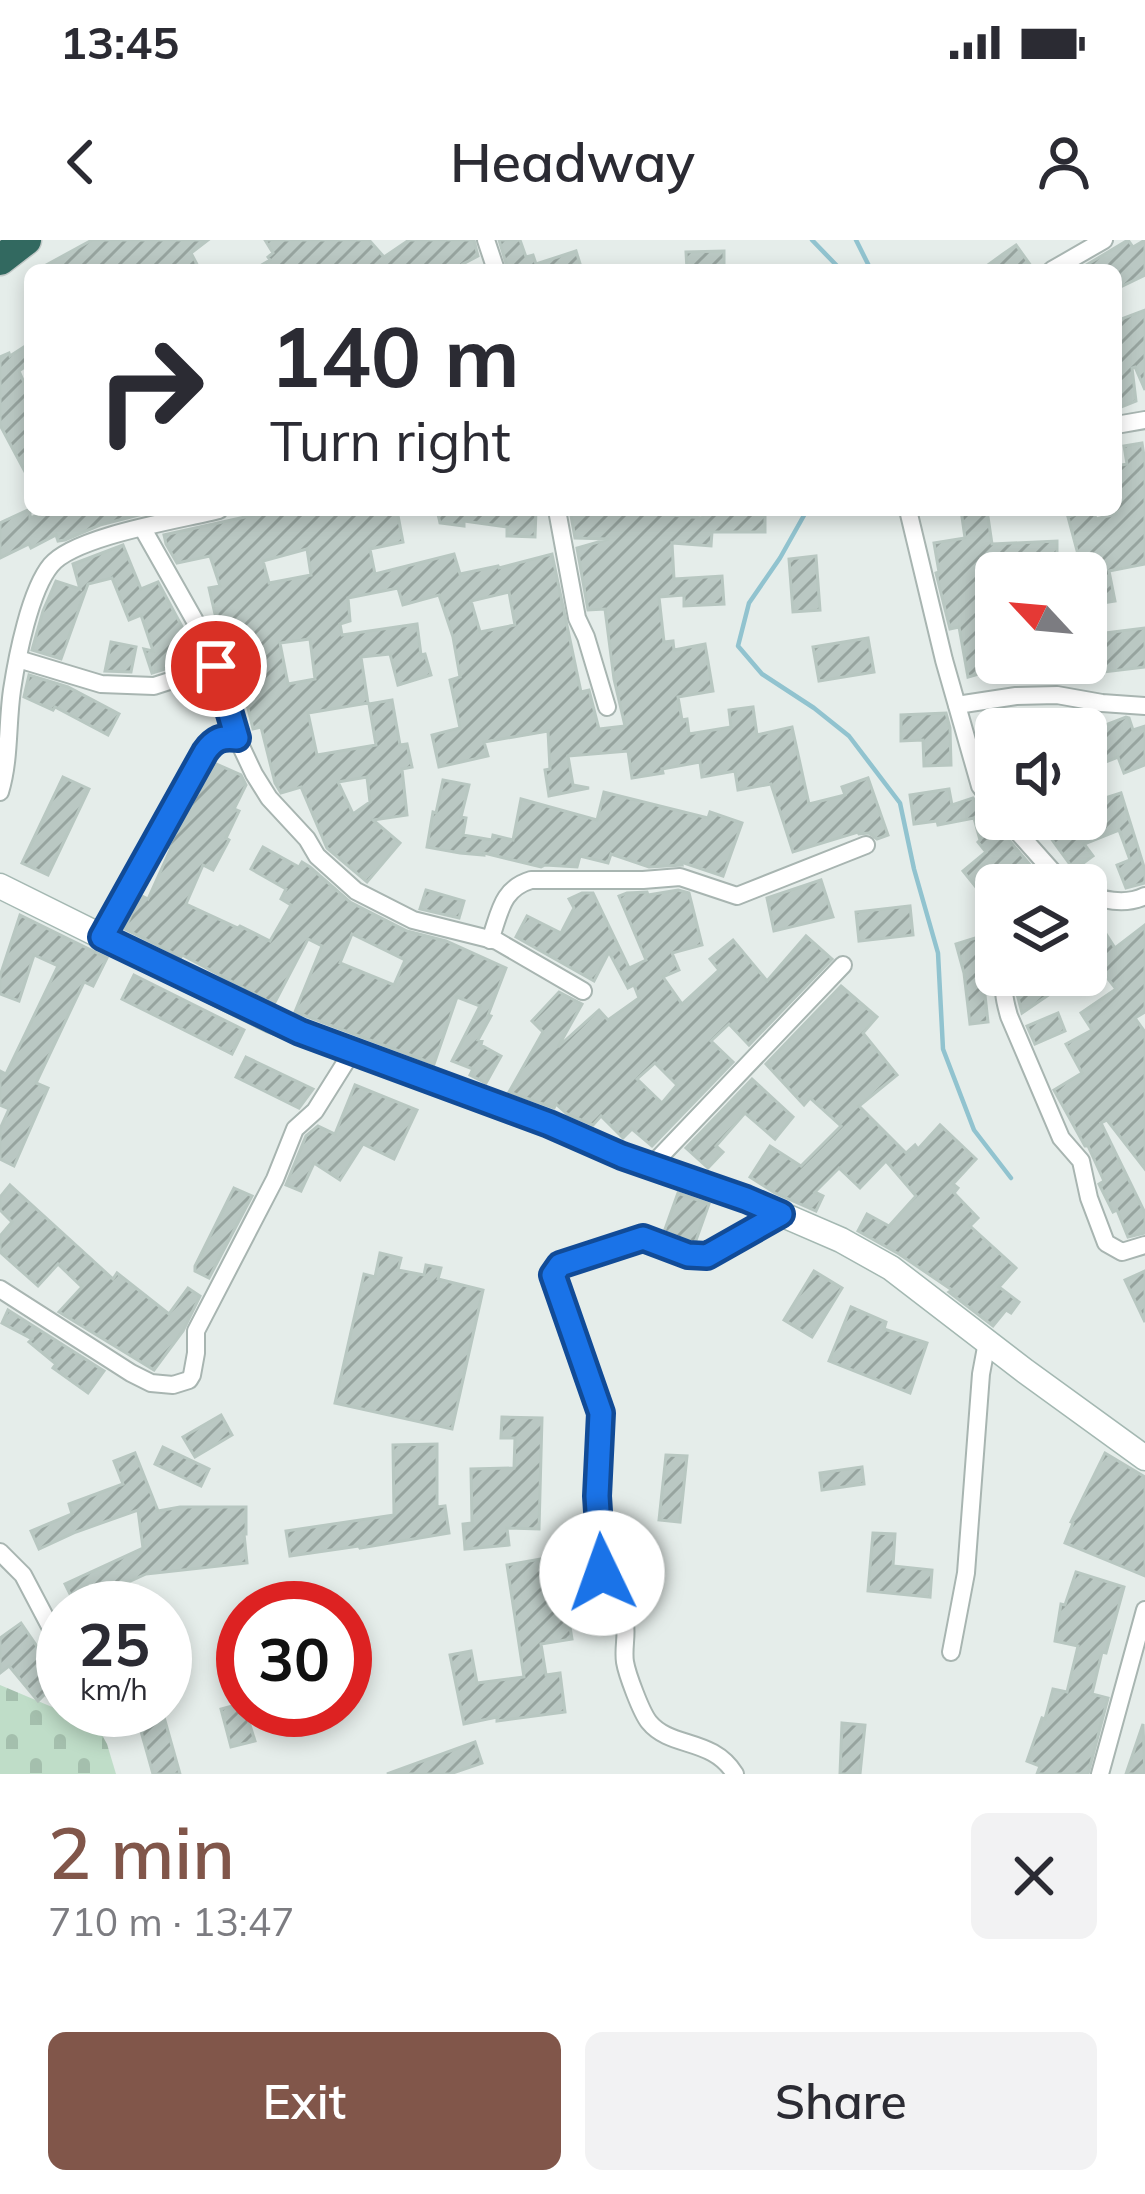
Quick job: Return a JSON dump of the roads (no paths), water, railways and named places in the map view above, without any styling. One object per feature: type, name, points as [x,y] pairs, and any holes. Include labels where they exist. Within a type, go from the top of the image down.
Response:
[{"type":"highway","points":[[0,260],[26,240]]},
{"type":"street","points":[[1062,264],[1104,240]]},
{"type":"street","points":[[0,792],[18,659],[38,587],[52,563],[82,545],[195,516]]},
{"type":"street","points":[[557,516],[577,618],[608,707]]},
{"type":"street","points":[[910,516],[975,768]]},
{"type":"street","points":[[143,529],[195,619],[254,773],[317,856],[356,891],[412,920],[510,948],[583,991]]},
{"type":"street","points":[[18,659],[101,684],[154,686],[216,666]]},
{"type":"street","points":[[957,705],[1058,695],[1145,706]]},
{"type":"street","points":[[102,937],[205,752],[223,736],[237,738]]},
{"type":"street","points":[[1025,840],[1046,864]]},
{"type":"street","points":[[490,940],[508,892],[531,880],[680,877],[737,896],[866,845]]},
{"type":"street","points":[[0,886],[270,1020],[746,1199],[841,1240],[891,1268],[1145,1458]]},
{"type":"street","points":[[1107,899],[1118,902],[1145,896]]},
{"type":"street","points":[[651,1166],[843,965]]},
{"type":"street","points":[[1004,996],[1061,1138],[1081,1161],[1088,1198],[1106,1243],[1122,1252],[1145,1245]]},
{"type":"street","points":[[0,1288],[142,1380],[173,1385],[189,1380],[196,1331],[296,1129],[315,1112],[352,1052]]},
{"type":"street","points":[[735,1774],[705,1748],[667,1736],[653,1726],[629,1679],[623,1617],[602,1584],[597,1496],[601,1413],[553,1275],[560,1265],[643,1238],[688,1255],[707,1256],[781,1214]]},
{"type":"street","points":[[951,1652],[966,1573],[987,1342]]},
{"type":"street","points":[[0,1552],[23,1575],[36,1600]]},
{"type":"street","points":[[1100,1774],[1145,1610]]},
{"type":"waterway","points":[[812,240],[835,264]]},
{"type":"waterway","points":[[856,240],[868,264]]},
{"type":"waterway","points":[[804,516],[749,603],[738,646],[762,674],[849,736],[900,803],[938,953],[943,1049],[974,1130],[1011,1178]]}]
